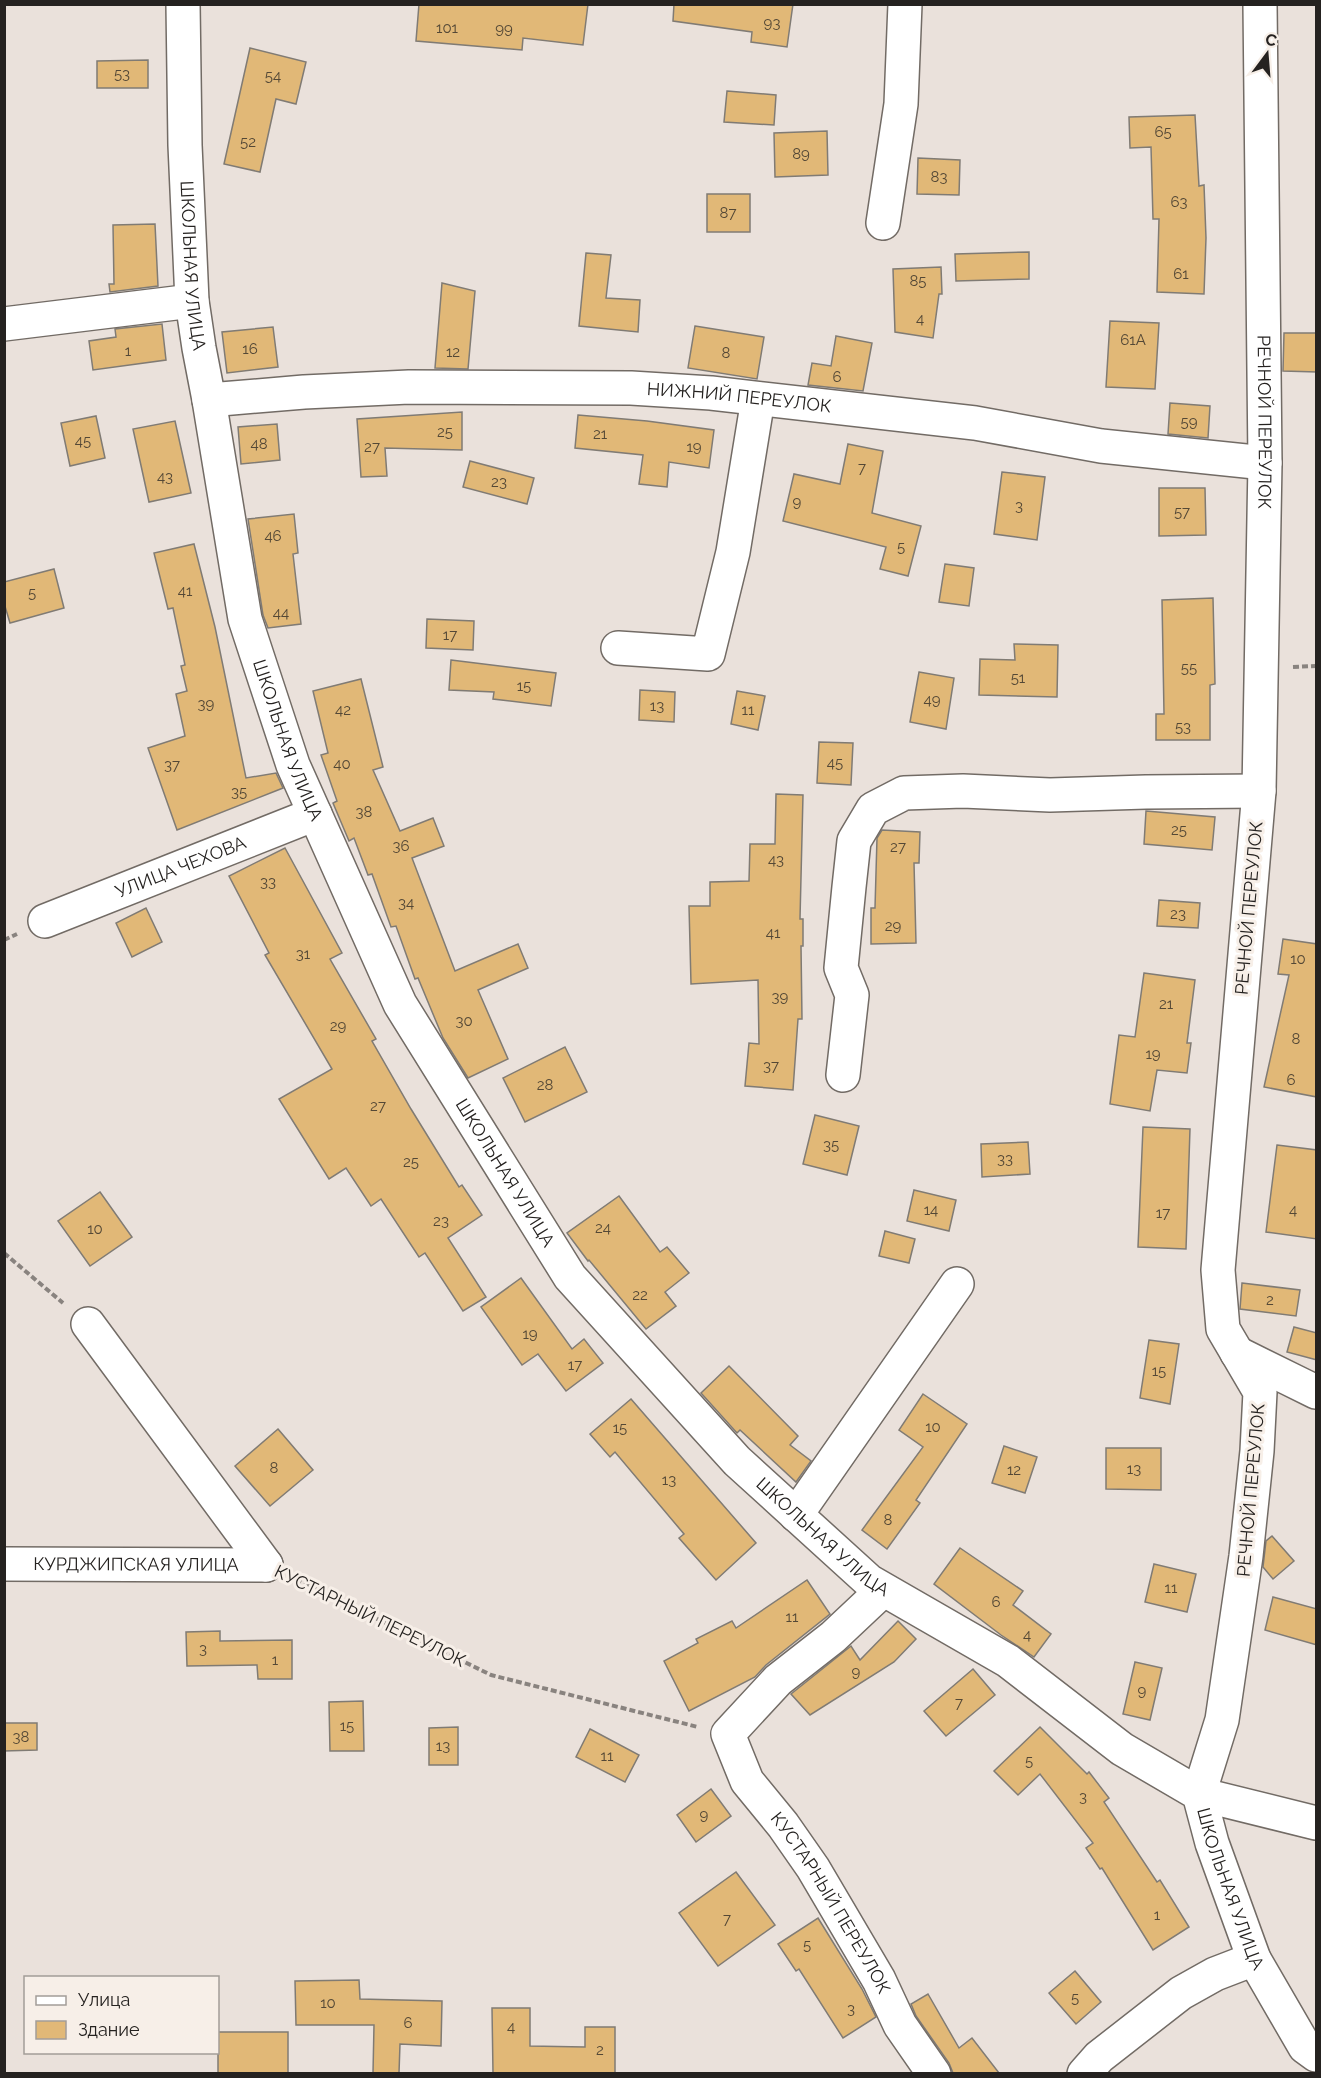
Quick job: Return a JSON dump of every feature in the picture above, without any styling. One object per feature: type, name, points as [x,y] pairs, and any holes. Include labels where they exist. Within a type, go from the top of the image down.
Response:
[{"type":"street","name":"ШКОЛЬНАЯ УЛИЦА","points":[[183,4],[185,145],[192,301],[244,618],[293,765],[400,1004],[570,1277],[737,1461],[869,1581],[1008,1661],[1122,1749],[1199,1794],[1212,1843],[1254,1959],[1305,2047],[1317,2055]]},
{"type":"street","points":[[883,223],[901,104],[905,4]]},
{"type":"street","name":"РЕЧНОЙ ПЕРЕУЛОК","points":[[1199,1794],[1222,1720],[1246,1556],[1257,1451],[1260,1392],[1223,1329],[1218,1270],[1259,791],[1265,463],[1260,4]]},
{"type":"street","points":[[4,324],[192,301]]},
{"type":"street","name":"НИЖНИЙ ПЕРЕУЛОК","points":[[209,400],[304,392],[409,387],[631,388],[711,393],[975,423],[1101,446],[1265,463]]},
{"type":"street","points":[[618,648],[708,654],[733,552],[758,399]]},
{"type":"street","points":[[843,1075],[852,995],[841,968],[854,842],[873,809],[904,793],[963,791],[1050,795],[1259,791]]},
{"type":"street","name":"УЛИЦА ЧЕХОВА","points":[[45,921],[315,814]]},
{"type":"street","points":[[796,1515],[957,1284]]},
{"type":"street","name":"КУСТАРНЫЙ ПЕРЕУЛОК","points":[[88,1324],[266,1565]]},
{"type":"street","points":[[1237,1353],[1317,1392]]},
{"type":"street","name":"КУРДЖИПСКАЯ УЛИЦА","points":[[4,1564],[266,1565]]},
{"type":"street","points":[[728,1734],[778,1680],[833,1637],[883,1590]]},
{"type":"street","name":"КУСТАРНЫЙ ПЕРЕУЛОК","points":[[728,1734],[747,1781],[783,1825],[813,1868],[879,1980],[900,2025],[934,2073]]},
{"type":"street","points":[[1199,1794],[1317,1823]]},
{"type":"street","points":[[1084,2073],[1099,2057],[1181,1993],[1215,1974],[1254,1959]]},
{"type":"path","points":[[4,1253],[88,1324]]},
{"type":"path","name":"КУСТАРНЫЙ ПЕРЕУЛОК","points":[[266,1565],[491,1675],[728,1734]]},
{"type":"building","points":[[419,4],[588,4],[583,45],[523,38],[522,50],[416,41]]},
{"type":"building","points":[[674,4],[793,4],[787,47],[751,42],[752,32],[673,21]]},
{"type":"building","points":[[250,48],[306,62],[296,104],[276,99],[260,172],[224,164]]},
{"type":"building","points":[[148,60],[148,88],[97,88],[97,61]]},
{"type":"building","points":[[727,91],[776,95],[774,125],[724,122]]},
{"type":"building","points":[[1195,115],[1199,186],[1204,185],[1206,238],[1204,294],[1157,292],[1159,219],[1153,219],[1151,147],[1130,148],[1129,117]]},
{"type":"building","points":[[827,131],[828,175],[775,177],[774,133]]},
{"type":"building","points":[[918,158],[960,160],[959,195],[917,194]]},
{"type":"building","points":[[707,194],[750,194],[750,232],[707,232]]},
{"type":"building","points":[[155,224],[158,286],[110,292],[109,284],[114,284],[113,225]]},
{"type":"building","points":[[1029,252],[1029,279],[956,281],[955,254]]},
{"type":"building","points":[[586,253],[611,255],[606,298],[640,300],[638,332],[579,326]]},
{"type":"building","points":[[941,267],[942,294],[939,294],[933,338],[895,332],[893,269]]},
{"type":"building","points":[[442,283],[475,291],[468,369],[435,368]]},
{"type":"building","points":[[1110,321],[1159,323],[1155,389],[1106,387]]},
{"type":"building","points":[[162,324],[166,360],[93,370],[89,341],[116,337],[115,329]]},
{"type":"building","points":[[695,326],[764,337],[757,379],[688,368]]},
{"type":"building","points":[[273,327],[278,367],[227,373],[222,332]]},
{"type":"building","points":[[1284,333],[1317,333],[1317,372],[1283,371]]},
{"type":"building","points":[[836,336],[872,343],[863,391],[808,385],[812,363],[831,366]]},
{"type":"building","points":[[1170,403],[1210,406],[1208,438],[1168,434]]},
{"type":"building","points":[[462,412],[462,450],[385,448],[387,476],[361,477],[357,419]]},
{"type":"building","points":[[578,415],[714,430],[709,468],[669,462],[667,487],[639,484],[643,455],[575,448]]},
{"type":"building","points":[[96,416],[105,458],[70,466],[61,423]]},
{"type":"building","points":[[175,421],[191,493],[149,502],[133,429]]},
{"type":"building","points":[[277,424],[280,460],[241,464],[238,427]]},
{"type":"building","points":[[848,444],[883,451],[872,513],[921,526],[908,576],[880,569],[886,547],[783,521],[794,474],[840,484]]},
{"type":"building","points":[[470,461],[534,478],[527,504],[463,487]]},
{"type":"building","points":[[1002,472],[1045,477],[1037,540],[994,534]]},
{"type":"building","points":[[1159,488],[1205,488],[1206,535],[1159,536]]},
{"type":"building","points":[[294,514],[298,553],[293,554],[301,624],[268,628],[263,615],[248,519]]},
{"type":"building","points":[[194,544],[215,627],[246,778],[276,773],[283,788],[177,830],[148,748],[185,736],[176,694],[187,691],[181,666],[185,665],[173,608],[168,609],[154,553]]},
{"type":"building","points":[[945,564],[974,568],[969,606],[939,602]]},
{"type":"building","points":[[54,569],[64,608],[10,623],[4,603],[4,582]]},
{"type":"building","points":[[1213,598],[1215,684],[1210,685],[1210,740],[1156,740],[1156,714],[1164,714],[1162,600]]},
{"type":"building","points":[[427,619],[474,621],[473,650],[426,648]]},
{"type":"building","points":[[1014,644],[1058,645],[1057,697],[979,695],[980,659],[1015,660]]},
{"type":"building","points":[[451,660],[556,673],[551,706],[493,699],[494,692],[449,690]]},
{"type":"building","points":[[919,672],[954,678],[946,729],[910,722]]},
{"type":"building","points":[[361,679],[383,767],[373,770],[400,831],[433,818],[444,846],[412,858],[455,971],[518,944],[528,968],[478,990],[508,1059],[468,1078],[443,1038],[418,978],[415,979],[396,926],[391,927],[372,874],[368,875],[354,838],[349,841],[333,803],[337,801],[321,755],[328,753],[313,691]]},
{"type":"building","points":[[640,690],[675,692],[674,722],[639,720]]},
{"type":"building","points":[[737,691],[765,696],[758,730],[731,724]]},
{"type":"building","points":[[819,742],[853,743],[851,785],[817,783]]},
{"type":"building","points":[[776,794],[803,795],[800,919],[803,919],[802,1019],[798,1019],[793,1090],[745,1086],[749,1043],[759,1044],[758,980],[691,984],[689,906],[710,906],[710,882],[749,881],[750,844],[775,844]]},
{"type":"building","points":[[1146,811],[1215,817],[1212,850],[1144,844]]},
{"type":"building","points":[[882,830],[920,832],[919,863],[914,863],[916,943],[871,944],[871,908],[875,908],[877,838]]},
{"type":"building","points":[[285,848],[342,953],[330,959],[376,1039],[372,1041],[459,1187],[462,1185],[482,1215],[448,1238],[486,1297],[463,1311],[425,1253],[419,1257],[381,1199],[371,1206],[346,1168],[329,1179],[279,1099],[332,1069],[265,955],[269,953],[229,876]]},
{"type":"building","points":[[1159,900],[1200,903],[1198,928],[1157,926]]},
{"type":"building","points":[[146,908],[162,942],[132,957],[116,923]]},
{"type":"building","points":[[1283,939],[1317,944],[1317,1097],[1264,1087],[1289,975],[1278,974]]},
{"type":"building","points":[[1144,973],[1195,980],[1187,1043],[1191,1043],[1187,1073],[1157,1070],[1150,1111],[1110,1104],[1119,1035],[1135,1037]]},
{"type":"building","points":[[565,1047],[587,1092],[525,1122],[503,1078]]},
{"type":"building","points":[[815,1115],[859,1126],[847,1175],[803,1164]]},
{"type":"building","points":[[1143,1127],[1190,1129],[1186,1249],[1138,1247]]},
{"type":"building","points":[[1028,1142],[1030,1174],[982,1177],[981,1144]]},
{"type":"building","points":[[1277,1145],[1317,1150],[1317,1239],[1266,1232]]},
{"type":"building","points":[[914,1190],[956,1200],[949,1231],[907,1221]]},
{"type":"building","points":[[100,1192],[132,1237],[90,1266],[58,1221]]},
{"type":"building","points":[[619,1196],[660,1252],[667,1247],[689,1273],[665,1292],[676,1306],[646,1329],[567,1233]]},
{"type":"building","points":[[885,1231],[915,1239],[909,1263],[879,1256]]},
{"type":"building","points":[[521,1278],[572,1349],[584,1339],[603,1363],[566,1391],[538,1354],[522,1365],[481,1307]]},
{"type":"building","points":[[1242,1283],[1300,1290],[1296,1316],[1240,1309]]},
{"type":"building","points":[[1294,1327],[1317,1333],[1317,1360],[1287,1352]]},
{"type":"building","points":[[1149,1340],[1179,1344],[1170,1404],[1140,1398]]},
{"type":"building","points":[[729,1366],[798,1436],[790,1445],[811,1461],[796,1482],[740,1430],[737,1433],[701,1393]]},
{"type":"building","points":[[923,1394],[967,1424],[916,1500],[920,1503],[887,1549],[862,1530],[923,1447],[899,1430]]},
{"type":"building","points":[[631,1399],[756,1543],[716,1580],[679,1538],[684,1534],[615,1452],[610,1457],[590,1434]]},
{"type":"building","points":[[278,1429],[313,1470],[270,1506],[235,1466]]},
{"type":"building","points":[[1004,1446],[1037,1457],[1025,1493],[992,1483]]},
{"type":"building","points":[[1106,1448],[1161,1448],[1161,1490],[1106,1489]]},
{"type":"building","points":[[1272,1536],[1294,1561],[1273,1579],[1263,1567],[1266,1541]]},
{"type":"building","points":[[960,1548],[1023,1591],[1013,1605],[1051,1634],[1034,1657],[934,1584]]},
{"type":"building","points":[[1154,1564],[1196,1574],[1187,1612],[1145,1602]]},
{"type":"building","points":[[807,1580],[830,1614],[766,1665],[755,1677],[689,1711],[664,1661],[698,1643],[696,1639],[732,1621],[736,1628]]},
{"type":"building","points":[[1273,1597],[1317,1609],[1317,1645],[1265,1630]]},
{"type":"building","points":[[898,1621],[916,1639],[894,1662],[810,1715],[791,1694],[851,1646],[860,1660]]},
{"type":"building","points":[[220,1631],[220,1641],[292,1640],[292,1679],[258,1679],[257,1665],[187,1666],[186,1632]]},
{"type":"building","points":[[1135,1662],[1162,1668],[1150,1720],[1123,1714]]},
{"type":"building","points":[[973,1669],[995,1695],[946,1736],[924,1711]]},
{"type":"building","points":[[363,1701],[364,1751],[330,1751],[329,1702]]},
{"type":"building","points":[[4,1723],[37,1723],[37,1750],[4,1751]]},
{"type":"building","points":[[458,1727],[458,1765],[429,1765],[429,1728]]},
{"type":"building","points":[[1040,1727],[1087,1774],[1089,1772],[1109,1798],[1104,1802],[1157,1882],[1160,1880],[1189,1927],[1153,1950],[1102,1868],[1100,1869],[1086,1848],[1093,1843],[1040,1774],[1018,1795],[994,1771]]},
{"type":"building","points":[[590,1729],[639,1755],[625,1782],[576,1757]]},
{"type":"building","points":[[711,1789],[731,1816],[696,1842],[677,1815]]},
{"type":"building","points":[[736,1872],[775,1925],[718,1966],[679,1913]]},
{"type":"building","points":[[818,1918],[862,1989],[876,2017],[843,2038],[799,1969],[796,1971],[778,1944]]},
{"type":"building","points":[[1075,1971],[1101,2002],[1076,2024],[1049,1993]]},
{"type":"building","points":[[359,1980],[360,1999],[442,2001],[441,2046],[400,2044],[399,2073],[373,2073],[374,2025],[296,2025],[295,1981]]},
{"type":"building","points":[[928,1994],[959,2048],[972,2038],[999,2073],[953,2073],[949,2063],[916,2016],[911,2004]]},
{"type":"building","points":[[492,2008],[530,2008],[530,2046],[585,2047],[585,2027],[615,2027],[615,2073],[493,2073]]},
{"type":"building","points":[[219,2032],[288,2032],[288,2073],[218,2073]]}]
